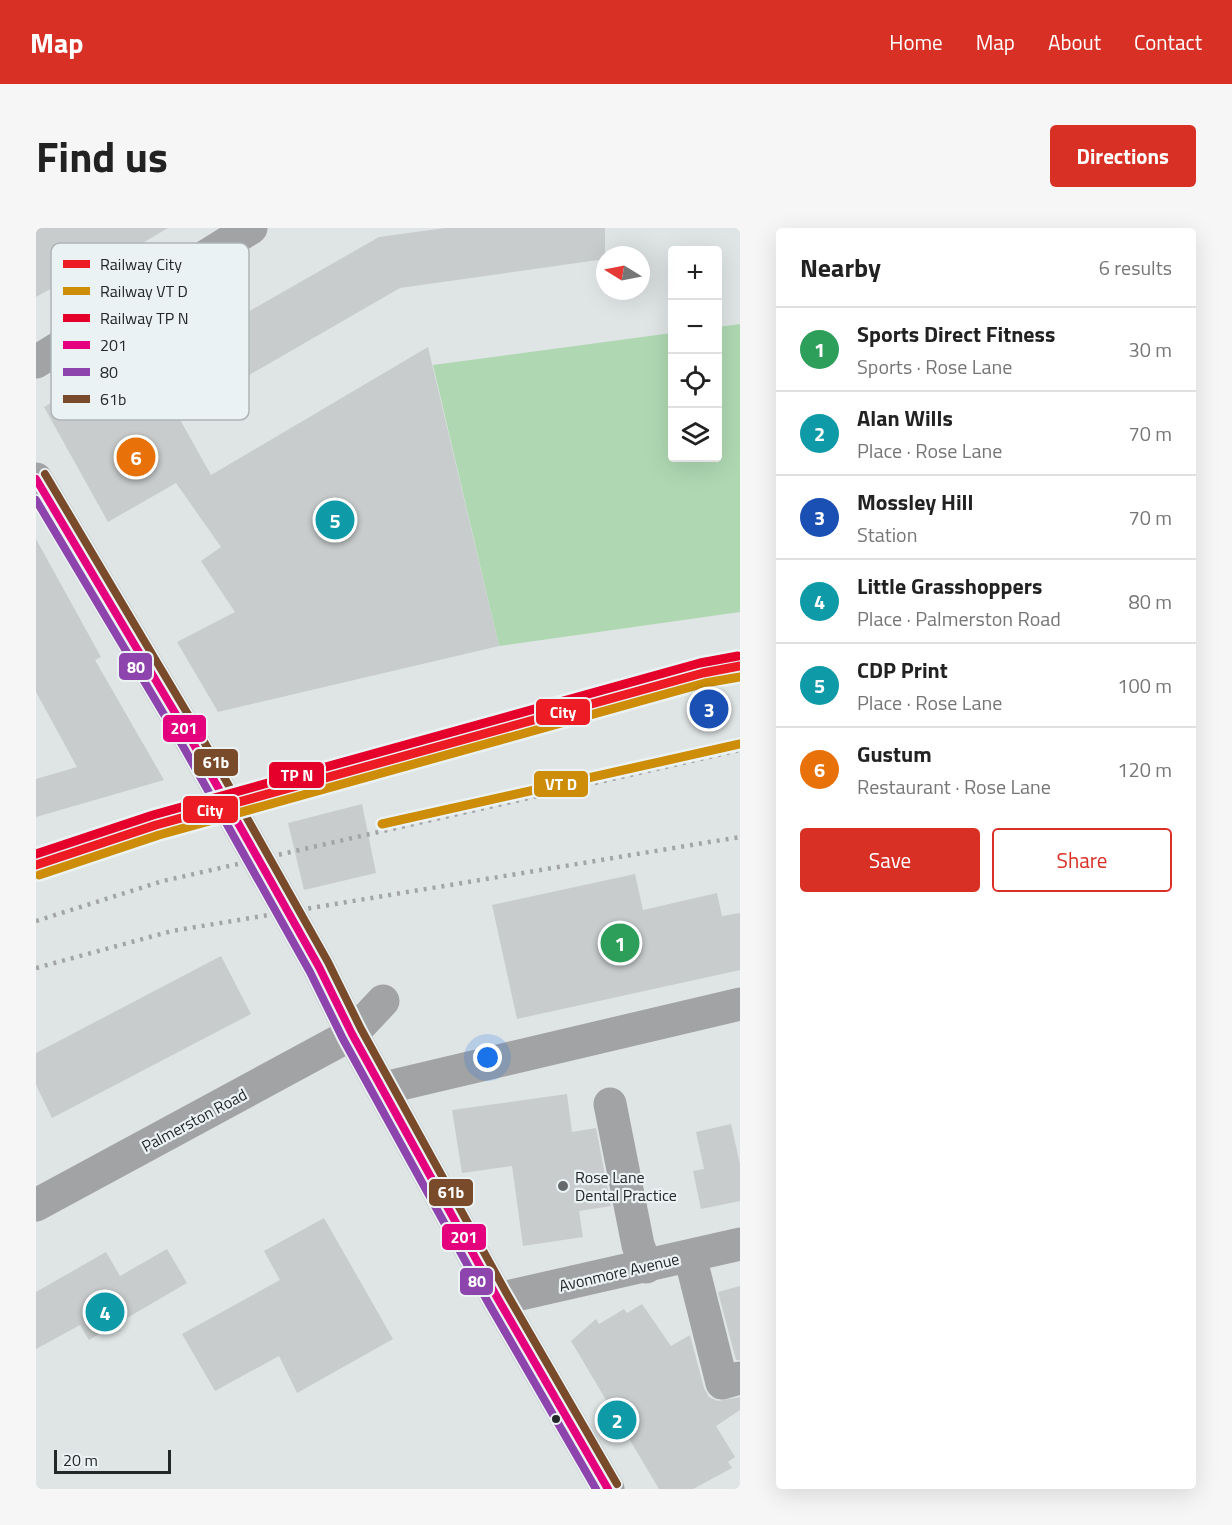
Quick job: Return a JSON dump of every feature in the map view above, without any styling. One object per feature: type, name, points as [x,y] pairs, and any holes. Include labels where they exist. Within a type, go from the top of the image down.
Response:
[{"type":"street","points":[[227,243],[251,228]]},
{"type":"street","points":[[36,362],[51,353]]},
{"type":"street","points":[[36,479],[193,743],[319,967],[352,1034],[384,1088],[498,1299],[608,1489]]},
{"type":"street","name":"Palmerston Road","points":[[36,1205],[352,1034],[383,1001]]},
{"type":"street","points":[[384,1088],[740,1004]]},
{"type":"street","points":[[610,1104],[638,1245],[646,1267]]},
{"type":"street","name":"Avonmore Avenue","points":[[498,1299],[740,1244]]},
{"type":"street","points":[[690,1256],[722,1383],[740,1378]]},
{"type":"green space","points":[[740,324],[740,612],[499,646],[433,365],[668,334],[668,462],[722,462],[722,326]]},
{"type":"building","points":[[36,228],[168,228],[143,243],[51,243],[51,289],[36,297]]},
{"type":"building","points":[[445,228],[605,228],[605,246],[596,246],[596,260],[400,288],[249,375],[249,311],[379,237]]},
{"type":"building","points":[[428,347],[499,646],[218,712],[177,642],[235,612],[201,561],[221,547],[176,483],[108,522],[51,420],[180,420],[211,475]]},
{"type":"building","points":[[51,403],[51,420],[44,407]]},
{"type":"building","points":[[36,539],[101,657],[95,660],[164,780],[36,817],[36,779],[77,767],[36,692]]},
{"type":"building","points":[[362,804],[376,873],[304,890],[288,823]]},
{"type":"building","points":[[635,874],[643,910],[717,893],[722,916],[740,913],[740,970],[517,1019],[492,905]]},
{"type":"building","points":[[221,956],[251,1014],[52,1118],[36,1085],[36,1053]]},
{"type":"building","points":[[567,1094],[572,1132],[596,1128],[611,1206],[579,1211],[583,1237],[523,1246],[512,1166],[462,1173],[452,1110]]},
{"type":"building","points":[[731,1124],[740,1164],[740,1201],[701,1209],[693,1171],[704,1169],[696,1132]]},
{"type":"building","points":[[324,1218],[393,1339],[297,1393],[279,1356],[215,1391],[182,1334],[280,1280],[264,1251]]},
{"type":"building","points":[[167,1249],[187,1283],[89,1340],[80,1325],[36,1349],[36,1292],[106,1252],[120,1276]]},
{"type":"building","points":[[740,1286],[740,1360],[736,1360],[718,1292]]},
{"type":"building","points":[[642,1304],[671,1346],[690,1335],[704,1388],[709,1397],[718,1401],[740,1397],[740,1410],[716,1426],[735,1457],[728,1462],[732,1468],[693,1489],[659,1489],[571,1341],[596,1319],[599,1324],[624,1309],[627,1313]]},
{"type":"railway","points":[[36,921],[163,881],[740,750]]},
{"type":"railway","points":[[36,968],[172,931],[740,837]]},
{"type":"rail line","name":"City","points":[[36,865],[156,825],[703,673],[740,666]]},
{"type":"transit line","name":"61b","points":[[45,474],[202,738],[328,962],[361,1029],[507,1294],[617,1484]]},
{"type":"transit line","name":"201","points":[[36,479],[193,743],[319,967],[352,1034],[498,1299],[608,1489]]},
{"type":"transit line","name":"80","points":[[36,500],[184,748],[310,972],[343,1039],[489,1304],[596,1489]]},
{"type":"transit line","points":[[36,854],[153,815],[700,663],[738,656]]},
{"type":"transit line","points":[[39,875],[159,835],[705,683],[740,677]]},
{"type":"transit line","points":[[382,824],[740,744]]},
{"type":"place","name":"Gustum","points":[[136,457]]},
{"type":"place","name":"CDP Print","points":[[335,520]]},
{"type":"place","name":"Mossley Hill","points":[[709,709]]},
{"type":"place","name":"Sports Direct Fitness","points":[[620,943]]},
{"type":"place","name":"Rose Lane Dental Practice","points":[[563,1186]]},
{"type":"place","name":"Little Grasshoppers","points":[[105,1312]]},
{"type":"place","name":"Alan Wills","points":[[617,1420]]}]
